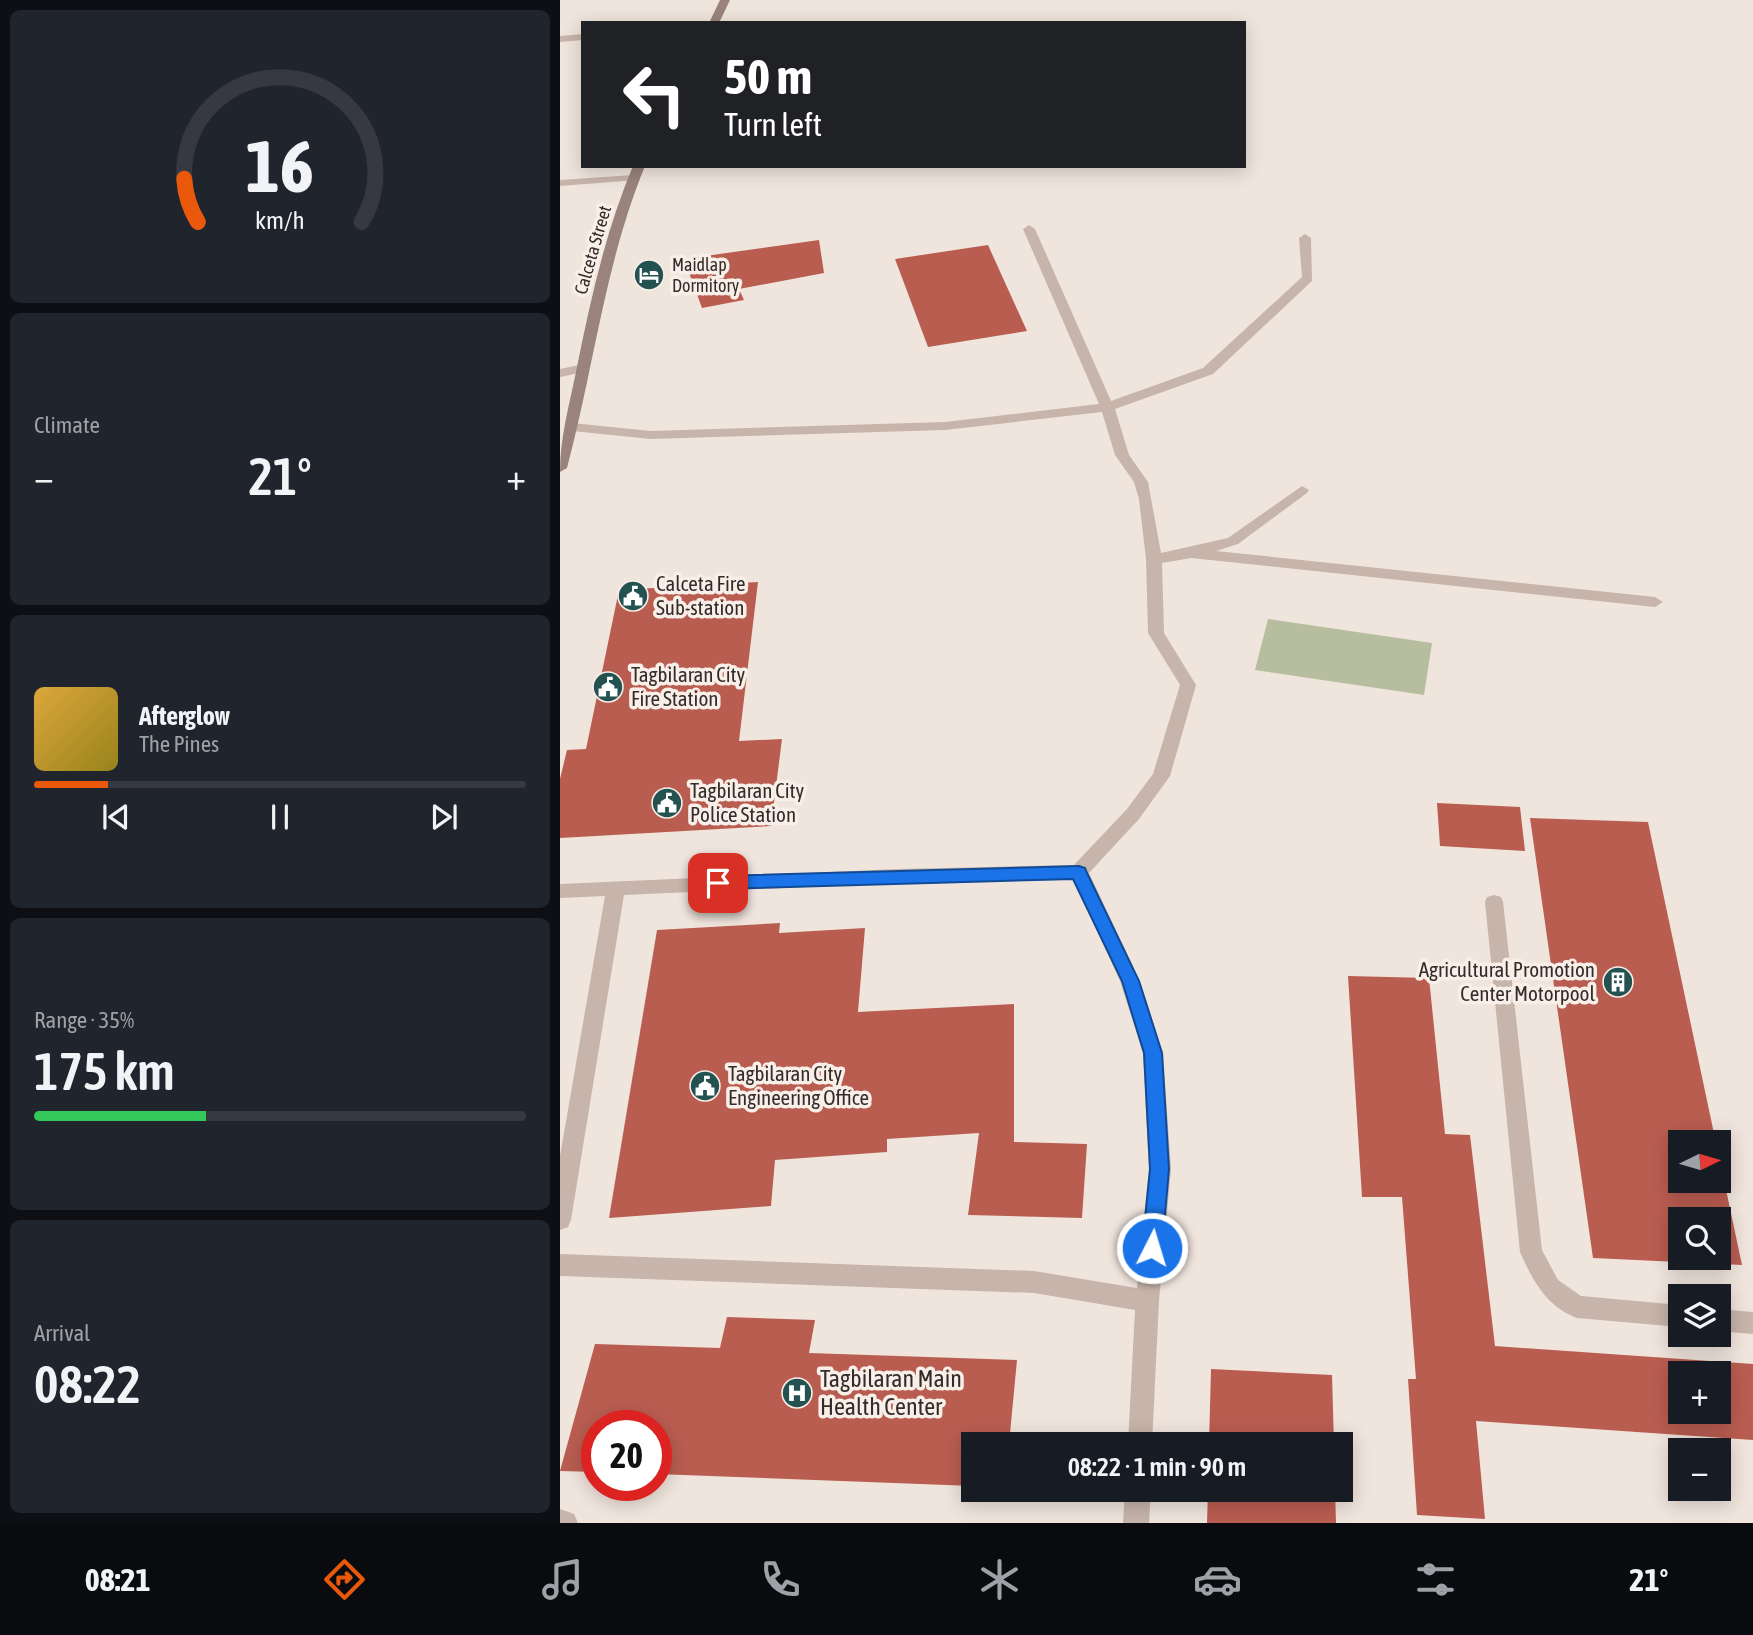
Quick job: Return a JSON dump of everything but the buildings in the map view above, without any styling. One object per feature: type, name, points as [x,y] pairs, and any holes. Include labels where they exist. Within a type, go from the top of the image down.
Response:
[{"type":"main road","points":[[715,21],[725,0]]},
{"type":"main road","name":"Calceta Street","points":[[560,468],[572,427],[601,275],[636,172]]},
{"type":"lane","points":[[560,39],[581,37]]},
{"type":"lane","points":[[560,183],[636,172]]},
{"type":"lane","points":[[560,891],[897,876],[1079,873],[1133,814],[1161,775],[1188,685],[1156,633],[1154,559],[1146,499],[1141,482],[1122,455],[1107,407],[1029,229]]},
{"type":"lane","points":[[572,427],[651,435],[945,426],[1107,407],[1209,371],[1308,278],[1305,238]]},
{"type":"lane","points":[[560,373],[584,368]]},
{"type":"lane","points":[[1154,559],[1191,553],[1233,541],[1302,490]]},
{"type":"lane","points":[[1191,553],[1655,602]]},
{"type":"lane","points":[[1079,873],[1130,981],[1153,1053],[1160,1169],[1147,1301],[1141,1432]]},
{"type":"lane","points":[[560,1220],[616,887]]},
{"type":"lane","points":[[1494,902],[1531,1252],[1550,1288],[1577,1307],[1668,1316]]},
{"type":"lane","points":[[560,1265],[1034,1282],[1147,1301]]},
{"type":"lane","points":[[1731,1321],[1753,1324]]},
{"type":"lane","points":[[1136,1523],[1137,1502]]},
{"type":"lane","points":[[560,1522],[565,1523]]},
{"type":"green space","points":[[1268,619],[1432,643],[1424,695],[1255,670]]},
{"type":"place","name":"Maidlap Dormitory","points":[[649,275]]},
{"type":"place","name":"Calceta Fire Sub-station","points":[[633,596]]},
{"type":"place","name":"Tagbilaran City Fire Station","points":[[608,687]]},
{"type":"place","name":"Tagbilaran City Police Station","points":[[667,803]]},
{"type":"place","name":"Agricultural Promotion Center Motorpool","points":[[1618,982]]},
{"type":"place","name":"Tagbilaran City Engineering Office","points":[[705,1086]]},
{"type":"place","name":"Tagbilaran Main Health Center","points":[[797,1393]]},
{"type":"route","points":[[718,883],[1079,873],[1130,981],[1153,1053],[1160,1169],[1152,1248]]}]
